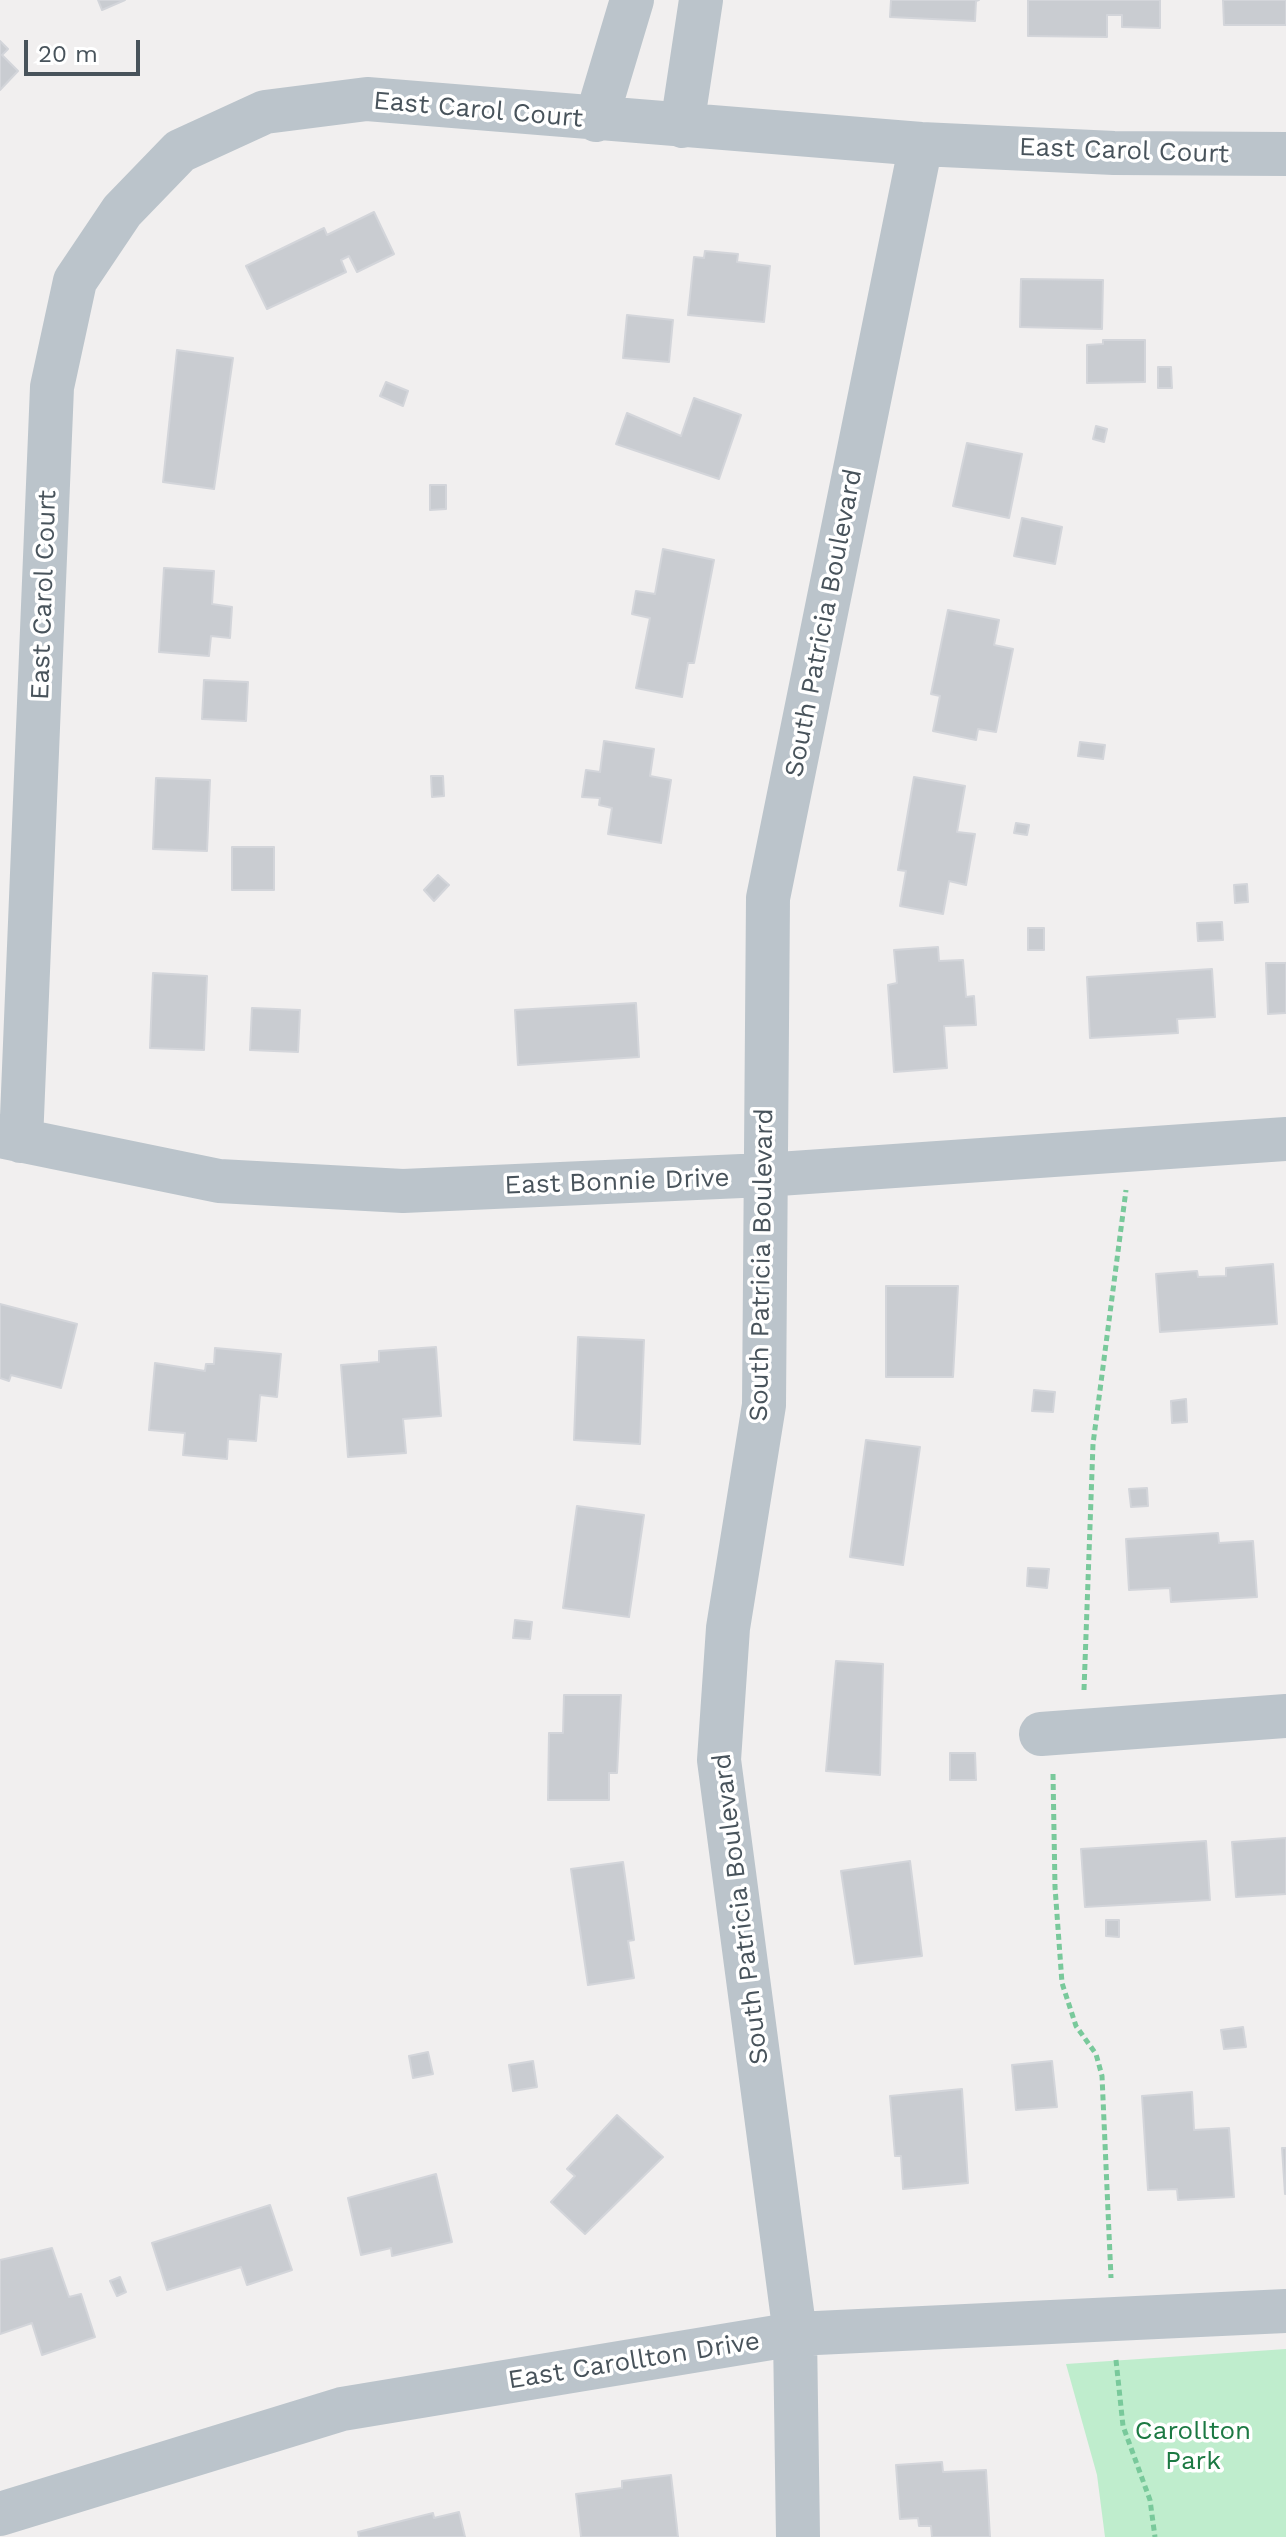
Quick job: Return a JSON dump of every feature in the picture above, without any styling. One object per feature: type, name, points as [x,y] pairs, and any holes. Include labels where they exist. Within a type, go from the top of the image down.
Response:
[{"type":"street","points":[[596,120],[632,0]]},
{"type":"street","points":[[682,126],[701,0]]},
{"type":"street","name":"East Carol Court","points":[[10,1138],[52,387],[75,281],[122,211],[180,151],[265,112],[367,99],[921,144],[1114,153],[1286,154]]},
{"type":"street","name":"South Patricia Boulevard","points":[[798,2537],[795,2334],[719,1760],[728,1628],[764,1405],[768,898],[921,144]]},
{"type":"street","name":"East Bonnie Drive","points":[[10,1138],[219,1181],[403,1191],[764,1175],[1286,1139]]},
{"type":"street","points":[[1058,1733],[1286,1716]]},
{"type":"street","name":"East Carollton Drive","points":[[0,2514],[342,2409],[795,2334],[1286,2311]]},
{"type":"path","points":[[1127,1150],[1125,1199],[1058,1733],[1055,1887],[1062,1983],[1076,2026],[1096,2054],[1102,2076],[1121,2416],[1150,2500],[1155,2537]]},
{"type":"green space","name":"Carollton Park","points":[[1286,2349],[1286,2537],[1105,2537],[1097,2475],[1066,2364]]},
{"type":"building","points":[[98,0],[125,0],[102,10]]},
{"type":"building","points":[[891,0],[979,0],[976,1],[975,21],[890,17]]},
{"type":"building","points":[[1028,0],[1160,0],[1160,28],[1122,27],[1122,15],[1107,15],[1107,37],[1028,36]]},
{"type":"building","points":[[1223,0],[1286,0],[1286,25],[1224,25]]},
{"type":"building","points":[[0,41],[8,49],[2,55],[18,71],[0,90]]},
{"type":"building","points":[[374,212],[394,254],[357,272],[349,256],[341,260],[346,272],[267,309],[246,266],[324,228],[327,235]]},
{"type":"building","points":[[705,251],[738,254],[737,262],[770,266],[764,322],[688,315],[694,257],[704,258]]},
{"type":"building","points":[[1021,279],[1103,280],[1102,329],[1020,327]]},
{"type":"building","points":[[627,315],[673,320],[669,362],[623,358]]},
{"type":"building","points":[[1103,340],[1145,340],[1145,382],[1087,383],[1087,345],[1103,344]]},
{"type":"building","points":[[177,350],[233,358],[214,489],[163,482]]},
{"type":"building","points":[[1158,367],[1171,367],[1172,388],[1158,388]]},
{"type":"building","points":[[386,382],[408,391],[403,406],[380,396]]},
{"type":"building","points":[[694,398],[741,415],[719,479],[616,444],[627,413],[681,436]]},
{"type":"building","points":[[1096,426],[1107,429],[1104,442],[1093,439]]},
{"type":"building","points":[[967,443],[1022,454],[1009,518],[953,506]]},
{"type":"building","points":[[430,485],[446,485],[446,509],[430,510]]},
{"type":"building","points":[[1022,518],[1062,527],[1055,564],[1014,556]]},
{"type":"building","points":[[663,549],[714,560],[694,663],[688,663],[682,697],[636,688],[650,618],[632,614],[636,591],[655,594]]},
{"type":"building","points":[[164,568],[214,571],[212,604],[232,607],[230,638],[211,636],[209,656],[159,652]]},
{"type":"building","points":[[948,610],[999,620],[994,645],[1013,649],[996,732],[978,729],[976,740],[933,731],[940,696],[931,694]]},
{"type":"building","points":[[204,680],[248,682],[246,721],[202,719]]},
{"type":"building","points":[[604,741],[654,749],[650,776],[671,780],[661,843],[608,834],[612,808],[599,805],[600,798],[582,797],[586,770],[600,772]]},
{"type":"building","points":[[1080,742],[1105,745],[1103,759],[1078,756]]},
{"type":"building","points":[[431,776],[443,776],[444,796],[432,797]]},
{"type":"building","points":[[914,777],[965,786],[957,832],[975,834],[966,885],[949,881],[943,914],[900,906],[906,871],[898,870]]},
{"type":"building","points":[[156,778],[210,780],[207,851],[153,849]]},
{"type":"building","points":[[1016,823],[1029,825],[1027,835],[1014,833]]},
{"type":"building","points":[[232,847],[274,847],[274,890],[232,890]]},
{"type":"building","points":[[438,875],[449,885],[434,901],[424,890]]},
{"type":"building","points":[[1247,884],[1248,902],[1235,903],[1234,885]]},
{"type":"building","points":[[1222,922],[1223,940],[1198,941],[1197,923]]},
{"type":"building","points":[[1028,928],[1044,928],[1044,950],[1028,950]]},
{"type":"building","points":[[938,947],[939,961],[963,960],[966,997],[974,996],[976,1025],[944,1026],[947,1068],[894,1072],[888,985],[897,983],[894,950]]},
{"type":"building","points":[[1266,963],[1286,963],[1286,1013],[1268,1014]]},
{"type":"building","points":[[1212,969],[1215,1017],[1177,1019],[1178,1033],[1090,1038],[1087,977]]},
{"type":"building","points":[[153,973],[207,976],[204,1050],[150,1048]]},
{"type":"building","points":[[636,1003],[639,1057],[518,1065],[515,1010]]},
{"type":"building","points":[[252,1008],[300,1010],[298,1052],[250,1050]]},
{"type":"building","points":[[1273,1264],[1277,1324],[1160,1332],[1156,1274],[1197,1271],[1198,1277],[1226,1276],[1226,1268]]},
{"type":"building","points":[[886,1286],[958,1286],[953,1377],[886,1377]]},
{"type":"building","points":[[0,1304],[77,1324],[61,1388],[11,1375],[9,1381],[0,1378]]},
{"type":"building","points":[[578,1337],[644,1340],[640,1444],[574,1440]]},
{"type":"building","points":[[436,1347],[441,1416],[403,1419],[406,1453],[348,1457],[341,1365],[379,1362],[379,1351]]},
{"type":"building","points":[[215,1348],[281,1354],[277,1397],[260,1395],[256,1441],[228,1439],[227,1459],[183,1455],[185,1433],[149,1430],[155,1363],[205,1371],[206,1364],[214,1364]]},
{"type":"building","points":[[1034,1390],[1055,1392],[1053,1412],[1032,1411]]},
{"type":"building","points":[[1186,1399],[1187,1422],[1172,1423],[1171,1401]]},
{"type":"building","points":[[866,1440],[920,1447],[903,1565],[850,1557]]},
{"type":"building","points":[[1147,1488],[1148,1506],[1131,1507],[1129,1489]]},
{"type":"building","points":[[577,1506],[644,1515],[629,1617],[563,1608]]},
{"type":"building","points":[[1218,1533],[1219,1543],[1253,1541],[1257,1597],[1171,1602],[1170,1588],[1129,1590],[1126,1539]]},
{"type":"building","points":[[1028,1568],[1049,1569],[1047,1588],[1027,1586]]},
{"type":"building","points":[[515,1620],[532,1622],[530,1639],[513,1638]]},
{"type":"building","points":[[836,1661],[883,1664],[880,1775],[826,1771]]},
{"type":"building","points":[[564,1695],[621,1695],[617,1773],[609,1773],[609,1800],[548,1800],[549,1733],[563,1733]]},
{"type":"building","points":[[950,1753],[975,1753],[976,1780],[950,1780]]},
{"type":"building","points":[[1286,1838],[1286,1894],[1236,1897],[1232,1842]]},
{"type":"building","points":[[1206,1841],[1210,1900],[1085,1907],[1081,1849]]},
{"type":"building","points":[[910,1861],[922,1956],[855,1964],[841,1871]]},
{"type":"building","points":[[623,1862],[634,1940],[628,1941],[634,1978],[588,1985],[571,1869]]},
{"type":"building","points":[[1106,1920],[1119,1920],[1119,1937],[1106,1936]]},
{"type":"building","points":[[1243,2027],[1246,2047],[1224,2049],[1221,2030]]},
{"type":"building","points":[[428,2052],[433,2074],[413,2078],[409,2056]]},
{"type":"building","points":[[533,2061],[537,2087],[513,2091],[509,2065]]},
{"type":"building","points":[[1052,2061],[1057,2107],[1016,2110],[1012,2065]]},
{"type":"building","points":[[962,2089],[968,2183],[903,2189],[901,2156],[895,2156],[890,2096]]},
{"type":"building","points":[[1192,2092],[1194,2130],[1229,2128],[1234,2197],[1178,2200],[1177,2189],[1148,2190],[1142,2096]]},
{"type":"building","points":[[617,2115],[663,2157],[585,2234],[551,2202],[575,2176],[567,2169]]},
{"type":"building","points":[[1282,2148],[1286,2148],[1286,2194],[1285,2194]]},
{"type":"building","points":[[436,2174],[452,2242],[392,2256],[391,2248],[361,2255],[348,2198]]},
{"type":"building","points":[[270,2205],[292,2270],[247,2285],[241,2267],[167,2290],[152,2243]]},
{"type":"building","points":[[52,2248],[69,2297],[81,2294],[95,2337],[42,2355],[32,2323],[0,2334],[0,2260]]},
{"type":"building","points":[[120,2277],[126,2292],[117,2296],[110,2281]]},
{"type":"building","points":[[942,2462],[943,2472],[986,2470],[990,2537],[932,2537],[931,2526],[919,2526],[918,2518],[900,2519],[896,2465]]},
{"type":"building","points":[[671,2475],[678,2537],[581,2537],[576,2494],[622,2488],[622,2481]]},
{"type":"building","points":[[459,2512],[465,2537],[359,2537],[358,2532],[433,2513],[434,2518]]}]
